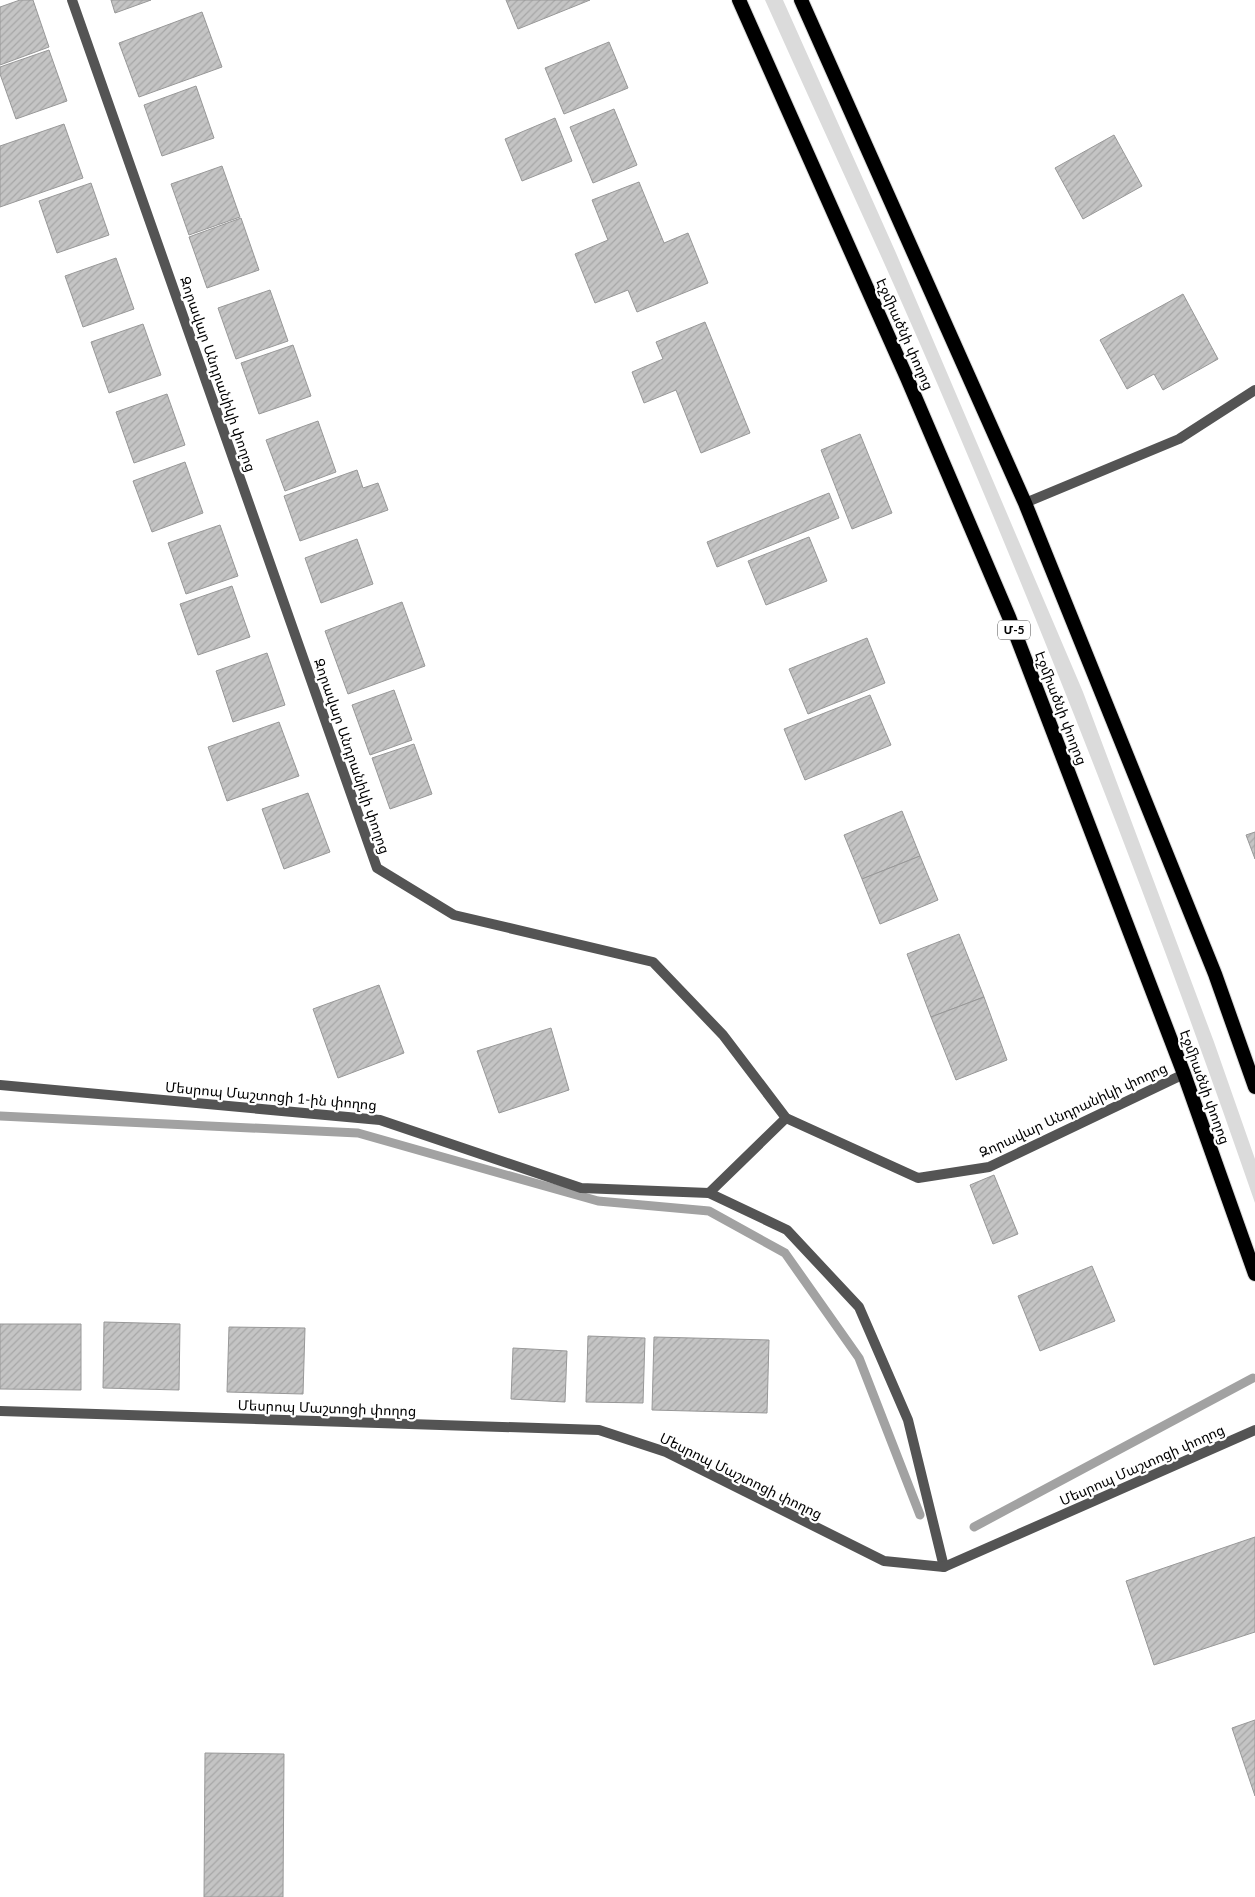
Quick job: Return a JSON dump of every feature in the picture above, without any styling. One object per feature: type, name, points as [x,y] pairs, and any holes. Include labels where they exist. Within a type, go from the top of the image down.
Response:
[{"type":"highway","name":"Էջմիածնի փողոց","points":[[739,0],[907,378],[1009,617],[1184,1074],[1255,1274]]},
{"type":"highway","points":[[801,0],[1025,503],[1216,974],[1255,1087]]},
{"type":"street","name":"Զորավար Անդրանիկի փողոց","points":[[72,0],[377,868],[454,915],[653,962],[723,1035],[786,1118],[918,1178],[989,1167],[1184,1074]]},
{"type":"street","points":[[1025,503],[1180,439],[1255,390]]},
{"type":"street","name":"Մեսրոպ Մաշտոցի 1-ին փողոց","points":[[0,1085],[380,1120],[581,1188],[709,1193]]},
{"type":"street","points":[[786,1118],[709,1193],[787,1230],[859,1307],[908,1420],[944,1567]]},
{"type":"street","name":"Մեսրոպ Մաշտոցի փողոց","points":[[0,1411],[599,1430],[666,1452],[884,1561],[944,1567],[1255,1430]]},
{"type":"shaded area","points":[[765,0],[783,0],[896,253],[1083,692],[1214,1042],[1255,1159],[1255,1203],[1150,911],[1075,717],[997,525],[910,322]]},
{"type":"building","points":[[20,0],[33,0],[49,47],[0,65],[0,7]]},
{"type":"building","points":[[111,0],[151,0],[115,13]]},
{"type":"building","points":[[506,0],[590,0],[518,29]]},
{"type":"building","points":[[202,12],[222,67],[139,97],[119,43]]},
{"type":"building","points":[[609,42],[628,88],[564,114],[545,68]]},
{"type":"building","points":[[49,50],[67,101],[16,119],[0,74],[0,67]]},
{"type":"building","points":[[196,86],[214,138],[162,156],[144,105]]},
{"type":"building","points":[[614,109],[637,165],[593,183],[570,127]]},
{"type":"building","points":[[555,118],[572,161],[522,181],[505,139]]},
{"type":"building","points":[[64,124],[83,178],[0,207],[0,146]]},
{"type":"building","points":[[1114,135],[1142,186],[1083,219],[1055,168]]},
{"type":"building","points":[[222,166],[240,217],[189,235],[171,184]]},
{"type":"building","points":[[639,182],[664,243],[688,233],[708,283],[637,312],[628,290],[595,303],[575,254],[608,240],[592,200]]},
{"type":"building","points":[[91,183],[109,235],[57,253],[39,201]]},
{"type":"building","points":[[241,218],[259,270],[207,288],[189,237]]},
{"type":"building","points":[[116,258],[134,309],[83,327],[65,276]]},
{"type":"building","points":[[270,290],[288,341],[236,359],[218,308]]},
{"type":"building","points":[[1183,294],[1218,359],[1163,390],[1154,374],[1127,389],[1100,340]]},
{"type":"building","points":[[705,322],[750,433],[701,453],[676,390],[644,403],[632,372],[663,359],[656,342]]},
{"type":"building","points":[[143,324],[161,375],[109,393],[91,342]]},
{"type":"building","points":[[293,345],[311,396],[259,414],[241,363]]},
{"type":"building","points":[[167,394],[185,445],[134,463],[116,412]]},
{"type":"building","points":[[318,421],[336,472],[285,491],[266,440]]},
{"type":"building","points":[[860,434],[892,513],[852,529],[821,450]]},
{"type":"building","points":[[185,462],[203,513],[152,532],[133,481]]},
{"type":"building","points":[[357,470],[363,488],[378,483],[388,510],[300,541],[284,496]]},
{"type":"building","points":[[829,493],[839,518],[717,567],[707,542]]},
{"type":"building","points":[[220,525],[238,576],[186,594],[168,543]]},
{"type":"building","points":[[809,537],[827,581],[766,605],[748,561]]},
{"type":"building","points":[[357,539],[373,584],[321,603],[305,558]]},
{"type":"building","points":[[232,586],[250,637],[198,655],[180,604]]},
{"type":"building","points":[[402,602],[425,666],[348,694],[325,631]]},
{"type":"building","points":[[867,638],[885,683],[808,714],[789,669]]},
{"type":"building","points":[[267,653],[285,705],[233,722],[216,671]]},
{"type":"building","points":[[394,690],[412,740],[370,755],[352,705]]},
{"type":"building","points":[[870,695],[891,745],[805,780],[784,729]]},
{"type":"building","points":[[279,722],[299,776],[227,801],[208,747]]},
{"type":"building","points":[[414,744],[432,794],[390,809],[372,758]]},
{"type":"building","points":[[308,793],[330,852],[284,869],[262,809]]},
{"type":"building","points":[[902,811],[920,856],[862,879],[844,835]]},
{"type":"building","points":[[1255,832],[1255,859],[1246,835]]},
{"type":"building","points":[[920,856],[938,900],[880,924],[862,879]]},
{"type":"building","points":[[959,934],[984,997],[931,1017],[907,954]]},
{"type":"building","points":[[379,985],[404,1053],[338,1078],[313,1009]]},
{"type":"building","points":[[984,997],[1007,1060],[956,1080],[931,1017]]},
{"type":"building","points":[[551,1028],[569,1090],[499,1113],[477,1051]]},
{"type":"building","points":[[994,1175],[1018,1234],[993,1244],[970,1185]]},
{"type":"building","points":[[1092,1266],[1115,1321],[1040,1351],[1018,1296]]},
{"type":"building","points":[[104,1322],[180,1324],[179,1390],[103,1388]]},
{"type":"building","points":[[0,1324],[81,1324],[81,1390],[0,1389]]},
{"type":"building","points":[[229,1327],[305,1328],[303,1394],[227,1392]]},
{"type":"building","points":[[588,1336],[645,1338],[643,1403],[586,1402]]},
{"type":"building","points":[[654,1337],[769,1340],[767,1413],[652,1410]]},
{"type":"building","points":[[513,1348],[567,1351],[565,1402],[511,1399]]},
{"type":"building","points":[[1255,1537],[1255,1632],[1154,1665],[1126,1581]]},
{"type":"building","points":[[1255,1720],[1255,1796],[1232,1728]]},
{"type":"building","points":[[205,1753],[284,1754],[283,1897],[204,1897]]},
{"type":"waterway","points":[[0,1116],[358,1133],[598,1201],[709,1211],[785,1253],[859,1358],[920,1515]]},
{"type":"waterway","points":[[974,1527],[1253,1378]]}]
